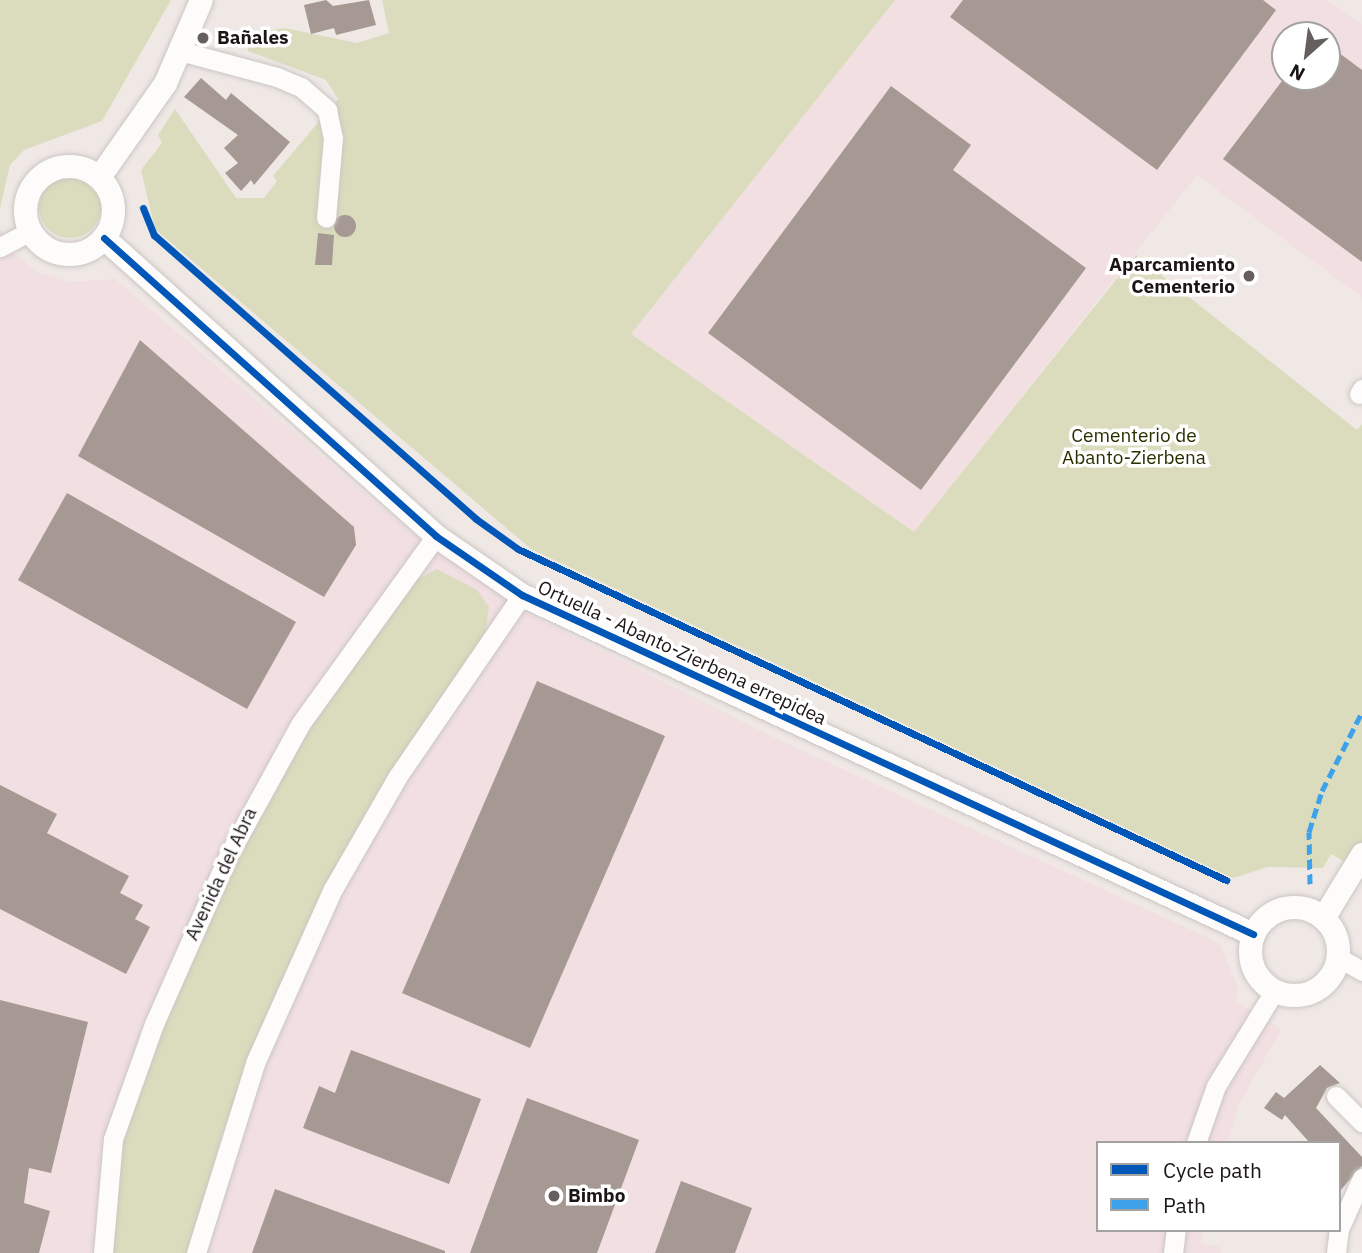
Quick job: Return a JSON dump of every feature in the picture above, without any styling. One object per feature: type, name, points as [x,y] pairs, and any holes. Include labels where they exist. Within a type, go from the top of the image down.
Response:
[{"type":"street","points":[[99,177],[141,124],[180,51],[201,0]]},
{"type":"street","points":[[180,51],[277,77],[301,87],[327,110],[333,138],[326,218]]},
{"type":"street","points":[[60,166],[74,166],[99,177],[108,187],[114,214],[104,238],[72,254],[48,248],[30,231],[25,205],[37,180],[60,166]]},
{"type":"street","points":[[0,247],[30,231]]},
{"type":"street","name":"Ortuella - Abanto-Zierbena errepidea","points":[[104,238],[436,536],[522,595],[1253,934]]},
{"type":"street","name":"Avenida del Abra","points":[[103,1253],[113,1139],[154,1024],[224,864],[301,723],[436,536]]},
{"type":"street","points":[[196,1253],[255,1063],[333,889],[405,766],[522,595]]},
{"type":"street","points":[[1323,918],[1362,855]]},
{"type":"street","points":[[1283,908],[1311,910],[1323,918],[1335,935],[1337,957],[1325,981],[1314,989],[1288,994],[1275,990],[1253,967],[1253,934],[1260,923],[1283,908]]},
{"type":"street","points":[[1337,957],[1362,971]]},
{"type":"street","points":[[1197,1141],[1216,1086],[1275,990]]},
{"type":"street","points":[[1336,1096],[1362,1122]]},
{"type":"street","points":[[1341,1225],[1359,1189]]},
{"type":"street","points":[[1173,1253],[1176,1232]]},
{"type":"street","points":[[1336,1253],[1339,1232]]},
{"type":"shaded area","points":[[895,0],[1327,0],[1362,24],[1362,297],[1197,175],[914,532],[631,334]]},
{"type":"shaded area","points":[[0,228],[11,251],[39,273],[69,282],[115,279],[409,531],[527,613],[775,738],[1219,943],[1238,987],[1236,1001],[1281,1030],[1239,1104],[1228,1141],[1096,1141],[1096,1232],[1204,1232],[1201,1243],[1220,1247],[1221,1253],[0,1253]]},
{"type":"green space","points":[[0,0],[171,0],[102,121],[24,150],[10,165],[0,208]]},
{"type":"green space","name":"Cementerio de Abanto-Zierbena","points":[[382,0],[895,0],[631,334],[914,532],[1136,255],[1357,430],[1362,424],[1362,871],[1331,854],[1323,868],[1268,867],[1233,878],[531,549],[155,229],[141,170],[162,143],[158,135],[175,109],[236,198],[264,198],[277,181],[273,176],[338,99],[326,80],[248,51],[247,35],[284,28],[357,43],[389,33]]},
{"type":"green space","points":[[64,176],[76,176],[92,185],[99,195],[99,219],[92,229],[76,238],[64,238],[53,233],[44,224],[39,213],[39,201],[44,190],[53,181]]},
{"type":"green space","points":[[437,569],[477,590],[489,607],[485,635],[279,986],[222,1134],[188,1253],[109,1253],[117,1163],[131,1112],[163,1012],[235,859],[292,752],[405,586]]},
{"type":"building","points":[[326,0],[333,6],[369,0],[376,25],[336,35],[334,28],[311,34],[304,5]]},
{"type":"building","points":[[963,0],[1263,0],[1276,10],[1157,170],[950,17]]},
{"type":"building","points":[[1341,54],[1362,70],[1362,262],[1223,159],[1274,91],[1341,91]]},
{"type":"building","points":[[201,78],[226,100],[231,93],[290,142],[254,185],[251,180],[241,191],[225,173],[238,163],[224,148],[238,135],[184,97]]},
{"type":"building","points":[[891,86],[971,145],[953,170],[1086,268],[921,490],[708,333]]},
{"type":"building","points":[[345,215],[353,218],[356,226],[353,234],[345,237],[337,234],[334,226],[337,218]]},
{"type":"building","points":[[318,233],[334,235],[332,265],[315,265]]},
{"type":"building","points":[[140,340],[354,527],[356,545],[324,597],[78,456]]},
{"type":"building","points":[[67,493],[296,622],[247,709],[18,580]]},
{"type":"building","points":[[537,681],[665,736],[530,1048],[402,993]]},
{"type":"building","points":[[0,785],[57,814],[47,833],[129,876],[120,893],[143,905],[135,919],[150,927],[126,974],[0,909]]},
{"type":"building","points":[[0,1000],[88,1022],[51,1173],[29,1168],[24,1203],[50,1211],[39,1253],[0,1253]]},
{"type":"building","points":[[351,1050],[481,1099],[449,1184],[303,1128],[319,1086],[335,1093]]},
{"type":"building","points":[[1320,1065],[1340,1083],[1327,1088],[1316,1108],[1362,1157],[1362,1166],[1341,1190],[1341,1141],[1308,1141],[1285,1115],[1282,1120],[1264,1108],[1276,1092],[1284,1098]]},
{"type":"building","name":"Bimbo","points":[[527,1098],[639,1140],[597,1253],[470,1253]]},
{"type":"building","points":[[681,1181],[752,1208],[735,1253],[655,1253]]},
{"type":"building","points":[[275,1189],[445,1251],[445,1253],[252,1253]]},
{"type":"marked path","points":[[1310,884],[1309,832],[1322,791],[1362,712]]},
{"type":"cycle path","points":[[143,208],[154,235],[476,519],[518,549],[1226,880]]},
{"type":"cycle path","points":[[104,238],[436,536],[522,595],[1253,934]]},
{"type":"place","name":"Bañales","points":[[203,38]]},
{"type":"place","name":"Aparcamiento Cementerio","points":[[1249,276]]},
{"type":"place","name":"Bimbo","points":[[554,1196]]}]
